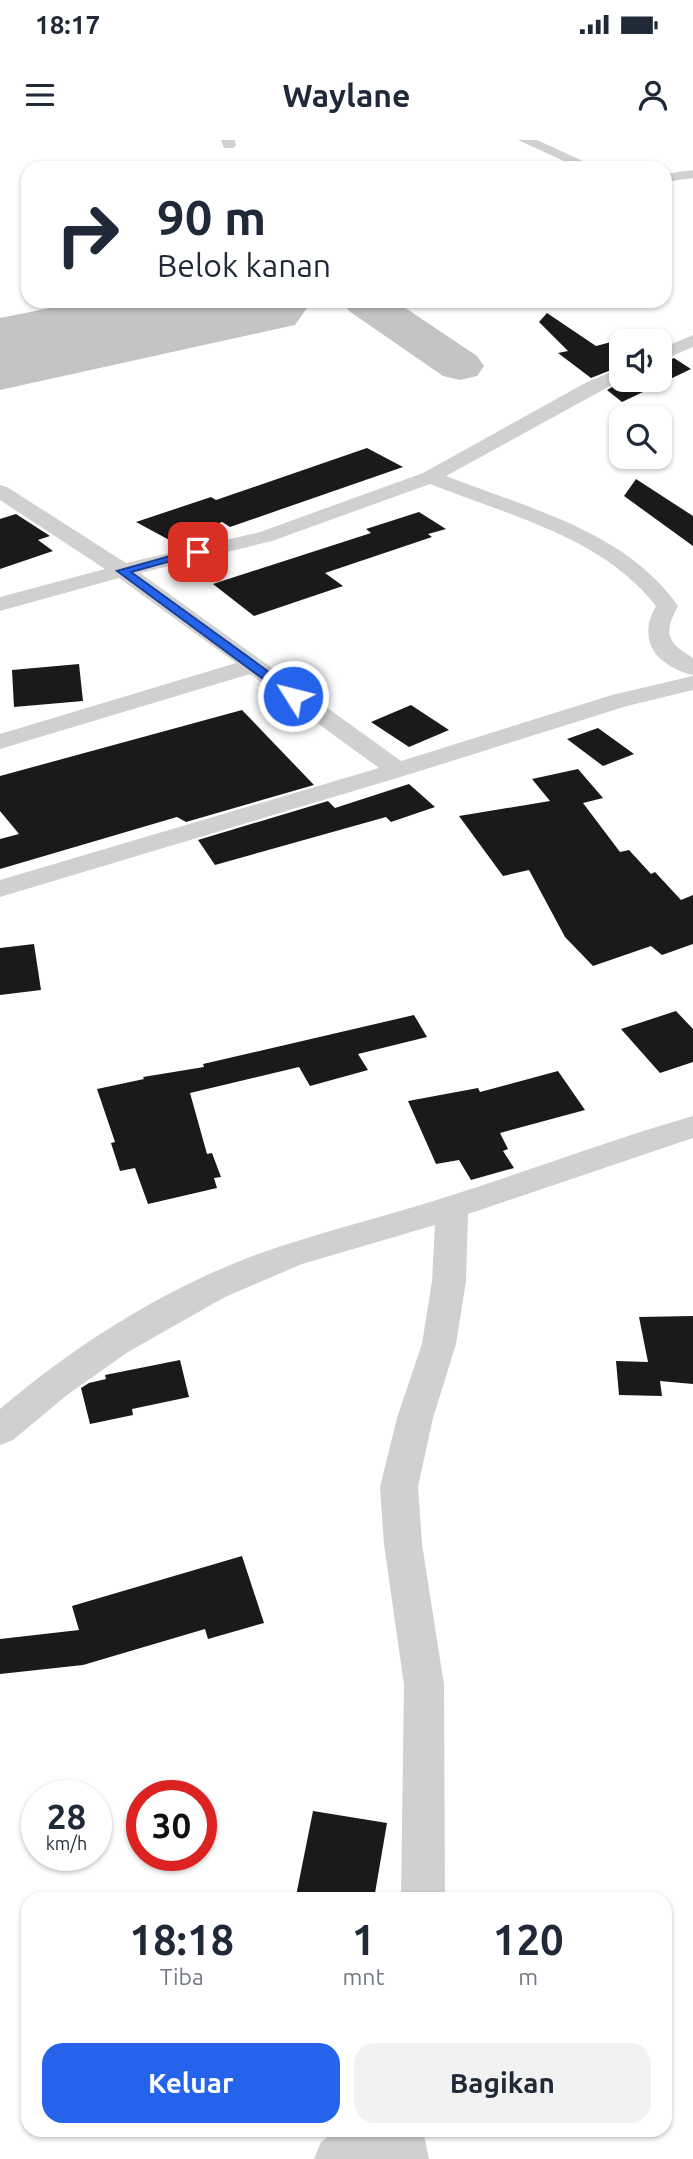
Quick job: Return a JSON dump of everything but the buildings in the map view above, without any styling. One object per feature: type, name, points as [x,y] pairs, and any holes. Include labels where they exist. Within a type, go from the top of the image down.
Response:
[{"type":"street","points":[[525,140],[574,161]]},
{"type":"street","points":[[672,177],[693,174]]},
{"type":"street","points":[[672,350],[693,340]]},
{"type":"street","points":[[0,604],[290,529],[429,477],[609,379]]},
{"type":"street","points":[[429,477],[593,544],[653,584],[667,606]]},
{"type":"street","points":[[0,491],[123,571],[398,770]]},
{"type":"street","points":[[693,596],[667,606],[656,624],[656,635],[662,647],[693,668]]},
{"type":"street","points":[[0,742],[252,666]]},
{"type":"street","points":[[0,889],[398,770],[596,707],[693,683]]},
{"type":"street","points":[[0,1430],[79,1368],[178,1305],[246,1273],[318,1247],[452,1208],[693,1127]]},
{"type":"street","points":[[423,1892],[424,1685],[403,1544],[399,1487],[415,1418],[439,1344],[449,1281],[452,1208]]},
{"type":"street","points":[[338,2159],[368,2137]]},
{"type":"street","points":[[401,2137],[405,2159]]},
{"type":"taxiway","points":[[375,308],[460,366]]},
{"type":"runway","points":[[0,354],[221,308]]},
{"type":"route","points":[[198,552],[123,571],[293,696]]}]
